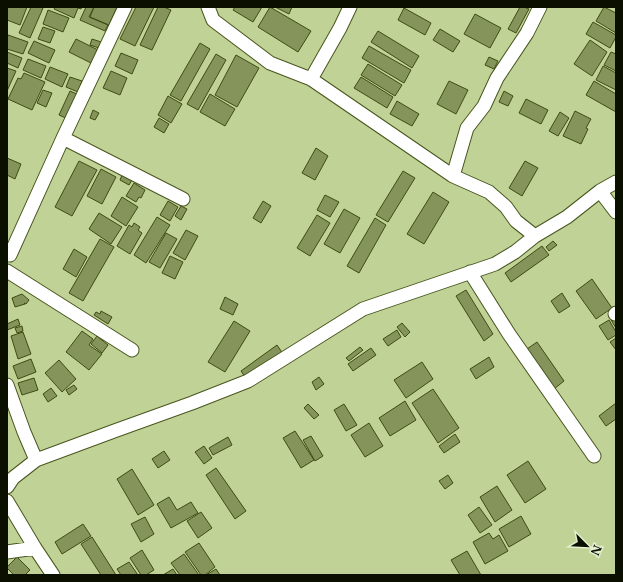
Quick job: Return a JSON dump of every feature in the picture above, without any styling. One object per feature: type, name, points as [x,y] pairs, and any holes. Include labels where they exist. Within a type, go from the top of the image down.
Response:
[{"type":"street","points":[[8,257],[125,7]]},
{"type":"street","points":[[208,7],[213,20],[270,63],[311,79],[453,176],[490,192],[506,207],[516,221],[535,236]]},
{"type":"street","points":[[311,79],[340,28],[350,7]]},
{"type":"street","points":[[453,176],[467,128],[484,106],[497,78],[527,33],[540,7]]},
{"type":"street","points":[[63,138],[183,198]]},
{"type":"street","points":[[7,486],[13,478],[36,460],[248,381],[363,309],[495,264],[515,252],[535,236],[567,217],[600,191],[616,182]]},
{"type":"street","points":[[600,191],[616,212]]},
{"type":"street","points":[[7,272],[132,350]]},
{"type":"street","points":[[470,272],[509,334],[594,456]]},
{"type":"street","points":[[7,385],[36,460]]},
{"type":"street","points":[[7,501],[53,575]]},
{"type":"street","points":[[7,552],[35,548]]},
{"type":"building","points":[[7,7],[27,7],[20,25],[7,20]]},
{"type":"building","points":[[31,7],[43,8],[30,38],[19,33]]},
{"type":"building","points":[[55,7],[82,7],[81,9],[78,8],[74,18],[54,9]]},
{"type":"building","points":[[86,7],[94,7],[89,17],[108,25],[105,31],[80,20]]},
{"type":"building","points":[[94,7],[117,7],[109,25],[90,17]]},
{"type":"building","points":[[136,7],[154,7],[135,46],[120,39]]},
{"type":"building","points":[[158,7],[164,7],[171,10],[152,50],[140,45]]},
{"type":"building","points":[[235,7],[262,7],[253,22],[233,10]]},
{"type":"building","points":[[270,7],[311,31],[298,52],[258,27]]},
{"type":"building","points":[[275,7],[292,7],[289,14]]},
{"type":"building","points":[[520,7],[529,9],[516,33],[508,29]]},
{"type":"building","points":[[604,7],[616,13],[616,33],[596,21]]},
{"type":"building","points":[[404,8],[431,23],[425,35],[398,20]]},
{"type":"building","points":[[48,10],[69,18],[63,32],[43,24]]},
{"type":"building","points":[[475,14],[501,28],[490,48],[464,34]]},
{"type":"building","points":[[593,22],[616,35],[610,48],[586,34]]},
{"type":"building","points":[[43,27],[55,31],[50,43],[38,39]]},
{"type":"building","points":[[440,29],[460,41],[453,52],[433,40]]},
{"type":"building","points":[[378,31],[419,56],[412,68],[371,42]]},
{"type":"building","points":[[8,35],[28,42],[23,54],[7,49]]},
{"type":"building","points":[[76,39],[102,52],[95,65],[69,52]]},
{"type":"building","points":[[92,39],[101,42],[99,48],[90,45]]},
{"type":"building","points":[[590,40],[607,52],[592,76],[574,64]]},
{"type":"building","points":[[34,41],[55,50],[49,63],[28,53]]},
{"type":"building","points":[[200,43],[210,49],[181,101],[170,95]]},
{"type":"building","points":[[369,46],[411,70],[404,83],[362,58]]},
{"type":"building","points":[[7,52],[22,58],[18,68],[7,63]]},
{"type":"building","points":[[611,52],[616,54],[616,71],[604,65]]},
{"type":"building","points":[[121,53],[138,60],[132,74],[115,66]]},
{"type":"building","points":[[216,54],[226,60],[198,110],[187,104]]},
{"type":"building","points":[[236,55],[259,68],[237,107],[215,95]]},
{"type":"building","points":[[489,57],[498,61],[494,69],[485,65]]},
{"type":"building","points":[[28,59],[46,66],[41,78],[23,70]]},
{"type":"building","points":[[368,64],[402,85],[395,96],[361,75]]},
{"type":"building","points":[[603,66],[616,73],[616,90],[596,80]]},
{"type":"building","points":[[50,67],[68,74],[62,87],[45,79]]},
{"type":"building","points":[[7,68],[16,71],[7,91]]},
{"type":"building","points":[[111,71],[127,78],[120,95],[103,88]]},
{"type":"building","points":[[24,73],[45,82],[32,110],[8,99],[18,78],[21,79]]},
{"type":"building","points":[[70,77],[82,81],[78,92],[66,87]]},
{"type":"building","points":[[361,77],[393,97],[387,108],[354,88]]},
{"type":"building","points":[[449,81],[468,90],[456,114],[437,104]]},
{"type":"building","points":[[594,81],[616,94],[616,112],[586,95]]},
{"type":"building","points":[[43,90],[52,93],[46,107],[37,103]]},
{"type":"building","points":[[70,91],[79,95],[68,119],[59,115]]},
{"type":"building","points":[[504,91],[513,96],[508,106],[499,102]]},
{"type":"building","points":[[210,94],[235,109],[225,126],[200,112]]},
{"type":"building","points":[[168,96],[182,104],[171,123],[158,115]]},
{"type":"building","points":[[526,99],[548,110],[541,124],[519,113]]},
{"type":"building","points":[[397,101],[419,114],[412,126],[390,114]]},
{"type":"building","points":[[93,110],[99,113],[95,120],[90,118]]},
{"type":"building","points":[[575,111],[591,119],[586,128],[588,129],[581,144],[563,136]]},
{"type":"building","points":[[560,112],[569,118],[558,136],[549,131]]},
{"type":"building","points":[[159,118],[169,124],[164,133],[154,127]]},
{"type":"building","points":[[316,148],[328,156],[315,180],[302,173]]},
{"type":"building","points":[[7,158],[21,164],[15,179],[7,175]]},
{"type":"building","points":[[79,161],[97,170],[72,216],[55,207]]},
{"type":"building","points":[[525,161],[538,168],[522,196],[509,188]]},
{"type":"building","points":[[101,169],[116,177],[102,204],[87,196]]},
{"type":"building","points":[[403,171],[415,178],[388,222],[376,215]]},
{"type":"building","points":[[122,175],[132,180],[129,185],[120,180]]},
{"type":"building","points":[[134,183],[145,190],[141,198],[139,197],[136,202],[126,196]]},
{"type":"building","points":[[433,192],[449,202],[424,244],[407,234]]},
{"type":"building","points":[[325,195],[339,202],[330,217],[317,210]]},
{"type":"building","points":[[122,197],[138,207],[126,226],[111,216]]},
{"type":"building","points":[[168,201],[178,207],[170,221],[160,215]]},
{"type":"building","points":[[263,201],[271,206],[261,223],[253,218]]},
{"type":"building","points":[[181,206],[187,209],[181,220],[175,216]]},
{"type":"building","points":[[344,209],[360,218],[340,253],[324,244]]},
{"type":"building","points":[[99,213],[122,227],[111,244],[89,229]]},
{"type":"building","points":[[317,215],[330,223],[310,256],[297,248]]},
{"type":"building","points":[[157,217],[170,225],[146,263],[134,255]]},
{"type":"building","points":[[375,218],[386,225],[359,273],[347,266]]},
{"type":"building","points":[[134,223],[140,227],[138,230],[142,233],[130,254],[117,246],[129,225],[132,227]]},
{"type":"building","points":[[186,230],[198,236],[185,260],[173,253]]},
{"type":"building","points":[[166,233],[177,239],[160,268],[149,262]]},
{"type":"building","points":[[100,239],[114,247],[83,301],[69,293]]},
{"type":"building","points":[[553,241],[557,245],[549,251],[546,247]]},
{"type":"building","points":[[542,246],[549,255],[511,282],[505,273]]},
{"type":"building","points":[[74,249],[87,257],[76,277],[63,269]]},
{"type":"building","points":[[170,256],[183,262],[175,279],[162,273]]},
{"type":"building","points":[[592,279],[612,308],[596,319],[576,291]]},
{"type":"building","points":[[466,290],[493,334],[484,341],[456,296]]},
{"type":"building","points":[[562,293],[570,306],[559,313],[551,301]]},
{"type":"building","points":[[22,294],[29,300],[26,304],[24,303],[25,304],[15,307],[12,298]]},
{"type":"building","points":[[225,297],[238,304],[233,315],[220,309]]},
{"type":"building","points":[[101,311],[112,317],[108,324],[94,315],[96,312],[100,314]]},
{"type":"building","points":[[616,316],[616,328],[611,320]]},
{"type":"building","points":[[18,319],[20,325],[7,330],[7,324]]},
{"type":"building","points":[[609,320],[616,332],[616,335],[608,340],[599,326]]},
{"type":"building","points":[[234,321],[250,331],[225,372],[208,362]]},
{"type":"building","points":[[402,323],[410,332],[405,337],[397,327]]},
{"type":"building","points":[[22,326],[23,331],[17,333],[15,328]]},
{"type":"building","points":[[397,330],[401,337],[388,346],[383,339]]},
{"type":"building","points":[[82,331],[93,339],[89,345],[102,354],[89,370],[66,352]]},
{"type":"building","points":[[23,332],[31,354],[18,359],[11,336]]},
{"type":"building","points":[[97,336],[108,345],[102,353],[91,344]]},
{"type":"building","points":[[616,338],[616,350],[610,342]]},
{"type":"building","points":[[537,342],[564,381],[554,389],[527,349]]},
{"type":"building","points":[[277,345],[283,354],[247,380],[241,371]]},
{"type":"building","points":[[360,347],[363,350],[349,361],[346,358]]},
{"type":"building","points":[[371,348],[376,355],[353,371],[348,364]]},
{"type":"building","points":[[489,357],[494,367],[476,379],[470,369]]},
{"type":"building","points":[[31,359],[36,372],[18,379],[13,366]]},
{"type":"building","points":[[59,360],[76,379],[62,392],[45,373]]},
{"type":"building","points":[[422,362],[433,379],[406,398],[394,380]]},
{"type":"building","points":[[319,377],[324,384],[316,390],[312,382]]},
{"type":"building","points":[[34,378],[38,390],[22,395],[18,383]]},
{"type":"building","points":[[74,385],[77,389],[69,395],[66,390]]},
{"type":"building","points":[[51,388],[57,396],[48,402],[43,394]]},
{"type":"building","points":[[433,389],[459,428],[438,443],[412,403]]},
{"type":"building","points":[[405,401],[416,420],[390,436],[379,418]]},
{"type":"building","points":[[616,403],[616,419],[606,426],[599,416]]},
{"type":"building","points":[[308,404],[319,415],[314,419],[304,408]]},
{"type":"building","points":[[344,404],[357,425],[346,431],[334,410]]},
{"type":"building","points":[[369,423],[383,446],[365,457],[351,435]]},
{"type":"building","points":[[295,431],[314,460],[301,468],[283,438]]},
{"type":"building","points":[[455,434],[460,442],[444,453],[439,446]]},
{"type":"building","points":[[311,436],[323,456],[315,461],[303,440]]},
{"type":"building","points":[[228,437],[232,445],[213,455],[209,448]]},
{"type":"building","points":[[204,446],[212,458],[204,464],[195,452]]},
{"type":"building","points":[[164,451],[170,460],[158,468],[152,459]]},
{"type":"building","points":[[528,461],[546,489],[525,503],[507,475]]},
{"type":"building","points":[[216,468],[246,511],[235,519],[206,475]]},
{"type":"building","points":[[132,469],[154,505],[138,515],[117,479]]},
{"type":"building","points":[[448,475],[453,483],[445,489],[439,481]]},
{"type":"building","points":[[497,486],[512,510],[495,522],[480,497]]},
{"type":"building","points":[[169,497],[177,510],[191,502],[198,513],[171,528],[157,504]]},
{"type":"building","points":[[479,507],[492,525],[480,533],[468,515]]},
{"type":"building","points":[[201,512],[212,528],[198,538],[187,521]]},
{"type":"building","points":[[521,516],[531,534],[509,547],[499,529]]},
{"type":"building","points":[[145,517],[154,534],[141,542],[131,524]]},
{"type":"building","points":[[83,524],[91,536],[62,554],[55,542]]},
{"type":"building","points":[[489,533],[493,539],[499,535],[508,551],[485,564],[473,542]]},
{"type":"building","points":[[92,537],[116,575],[101,575],[81,544]]},
{"type":"building","points":[[199,543],[215,567],[205,575],[201,575],[185,552]]},
{"type":"building","points":[[142,550],[154,570],[146,575],[141,575],[130,558]]},
{"type":"building","points":[[467,551],[481,575],[460,575],[451,560]]},
{"type":"building","points":[[184,554],[199,575],[180,575],[171,563]]},
{"type":"building","points":[[17,557],[30,570],[25,575],[14,575],[7,568]]},
{"type":"building","points":[[129,562],[138,575],[121,575],[117,569]]},
{"type":"building","points":[[173,569],[177,575],[163,575]]},
{"type":"building","points":[[216,569],[220,575],[206,575]]}]
